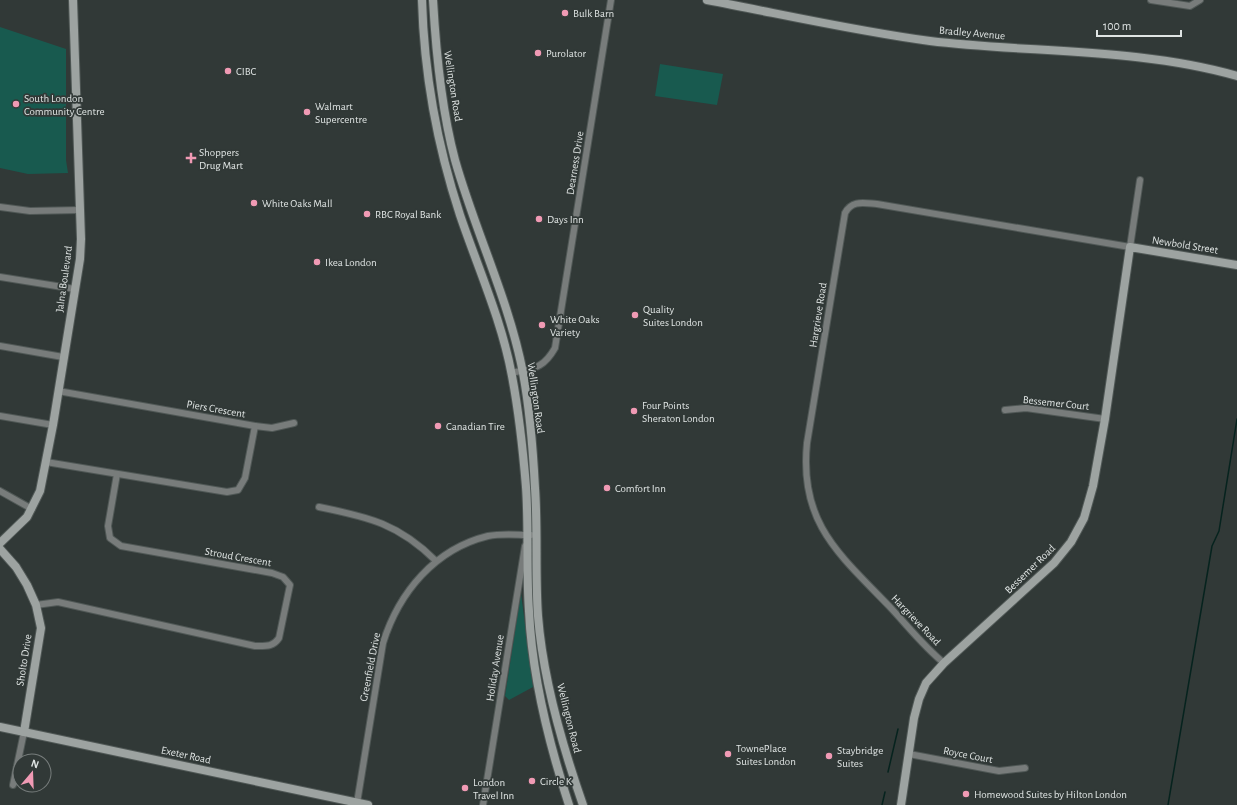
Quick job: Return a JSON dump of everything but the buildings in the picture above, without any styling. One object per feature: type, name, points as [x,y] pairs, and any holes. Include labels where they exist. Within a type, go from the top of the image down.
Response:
[{"type":"main road","name":"Jalna Boulevard","points":[[0,543],[27,517],[40,491],[53,425],[80,259],[80,210],[73,0]]},
{"type":"main road","name":"Wellington Road","points":[[422,0],[430,93],[443,158],[482,275],[511,372],[521,436],[526,488],[529,612],[537,674],[550,736],[569,805]]},
{"type":"main road","name":"Wellington Road","points":[[433,0],[441,89],[454,154],[510,326],[522,370],[532,448],[538,617],[546,673],[561,738],[584,805]]},
{"type":"main road","name":"Bradley Avenue","points":[[707,0],[729,2],[773,14],[931,41],[1166,62],[1237,76]]},
{"type":"main road","points":[[443,158],[454,154]]},
{"type":"main road","name":"Newbold Street","points":[[1130,247],[1237,264]]},
{"type":"main road","name":"Bessemer Road","points":[[901,805],[919,699],[926,683],[944,663],[1054,563],[1071,542],[1084,518],[1090,499],[1105,419],[1130,247]]},
{"type":"main road","name":"Sholto Drive","points":[[0,549],[16,567],[27,585],[36,605],[41,628],[24,732]]},
{"type":"main road","name":"Exeter Road","points":[[0,727],[368,805]]},
{"type":"main road","points":[[560,775],[574,805]]},
{"type":"street","name":"Dearness Drive","points":[[511,372],[548,362],[555,348],[611,0]]},
{"type":"street","points":[[1151,0],[1190,6],[1200,0]]},
{"type":"street","points":[[1130,247],[1140,180]]},
{"type":"street","name":"Hargrieve Road","points":[[944,663],[834,548],[818,522],[808,493],[805,467],[807,443],[845,213],[848,206],[857,202],[877,204],[1130,247]]},
{"type":"street","points":[[0,207],[30,212],[80,210]]},
{"type":"street","points":[[0,277],[75,289]]},
{"type":"street","points":[[0,346],[63,357]]},
{"type":"street","name":"Piers Crescent","points":[[46,462],[227,492],[238,490],[245,478],[255,426],[58,391]]},
{"type":"street","name":"Bessemer Court","points":[[1006,410],[1026,408],[1105,419]]},
{"type":"street","points":[[0,416],[53,425]]},
{"type":"street","points":[[255,426],[272,428],[294,423]]},
{"type":"street","name":"Stroud Crescent","points":[[36,605],[58,602],[255,646],[269,646],[276,643],[279,638],[290,585],[283,577],[272,573],[121,546],[110,538],[108,526],[117,474]]},
{"type":"street","points":[[0,491],[32,509]]},
{"type":"street","points":[[319,506],[364,516],[384,523],[419,544],[436,561]]},
{"type":"street","name":"Greenfield Drive","points":[[357,803],[383,643],[389,624],[397,607],[413,583],[436,561],[458,548],[488,536],[510,533],[536,535]]},
{"type":"street","name":"Holiday Avenue","points":[[483,805],[527,535]]},
{"type":"street","name":"Sholto Drive","points":[[20,753],[24,732]]},
{"type":"street","name":"Royce Court","points":[[909,754],[999,771],[1024,768]]},
{"type":"green space","points":[[0,27],[66,49],[66,160],[68,173],[28,174],[0,168]]},
{"type":"green space","points":[[660,64],[723,74],[717,105],[655,96]]},
{"type":"green space","points":[[521,593],[533,687],[509,700],[505,696]]},
{"type":"waterway","points":[[1168,805],[1212,546],[1219,531],[1237,419]]},
{"type":"waterway","points":[[888,772],[898,729]]},
{"type":"waterway","points":[[882,805],[885,792]]},
{"type":"place","name":"Bulk Barn","points":[[565,13]]},
{"type":"place","name":"Purolator","points":[[538,53]]},
{"type":"place","name":"CIBC","points":[[228,71]]},
{"type":"place","name":"South London Community Centre","points":[[16,104]]},
{"type":"place","name":"Walmart Supercentre","points":[[307,112]]},
{"type":"place","name":"Shoppers Drug Mart","points":[[191,158]]},
{"type":"place","name":"White Oaks Mall","points":[[254,203]]},
{"type":"place","name":"RBC Royal Bank","points":[[367,214]]},
{"type":"place","name":"Days Inn","points":[[539,219]]},
{"type":"place","name":"Ikea London","points":[[317,262]]},
{"type":"place","name":"Quality Suites London","points":[[635,315]]},
{"type":"place","name":"White Oaks Variety","points":[[542,325]]},
{"type":"place","name":"Four Points Sheraton London","points":[[634,411]]},
{"type":"place","name":"Canadian Tire","points":[[438,426]]},
{"type":"place","name":"Comfort Inn","points":[[607,488]]},
{"type":"place","name":"TownePlace Suites London","points":[[728,754]]},
{"type":"place","name":"Staybridge Suites","points":[[829,756]]},
{"type":"place","name":"Circle K","points":[[532,781]]},
{"type":"place","name":"London Travel Inn","points":[[465,788]]},
{"type":"place","name":"Homewood Suites by Hilton London","points":[[966,794]]}]
